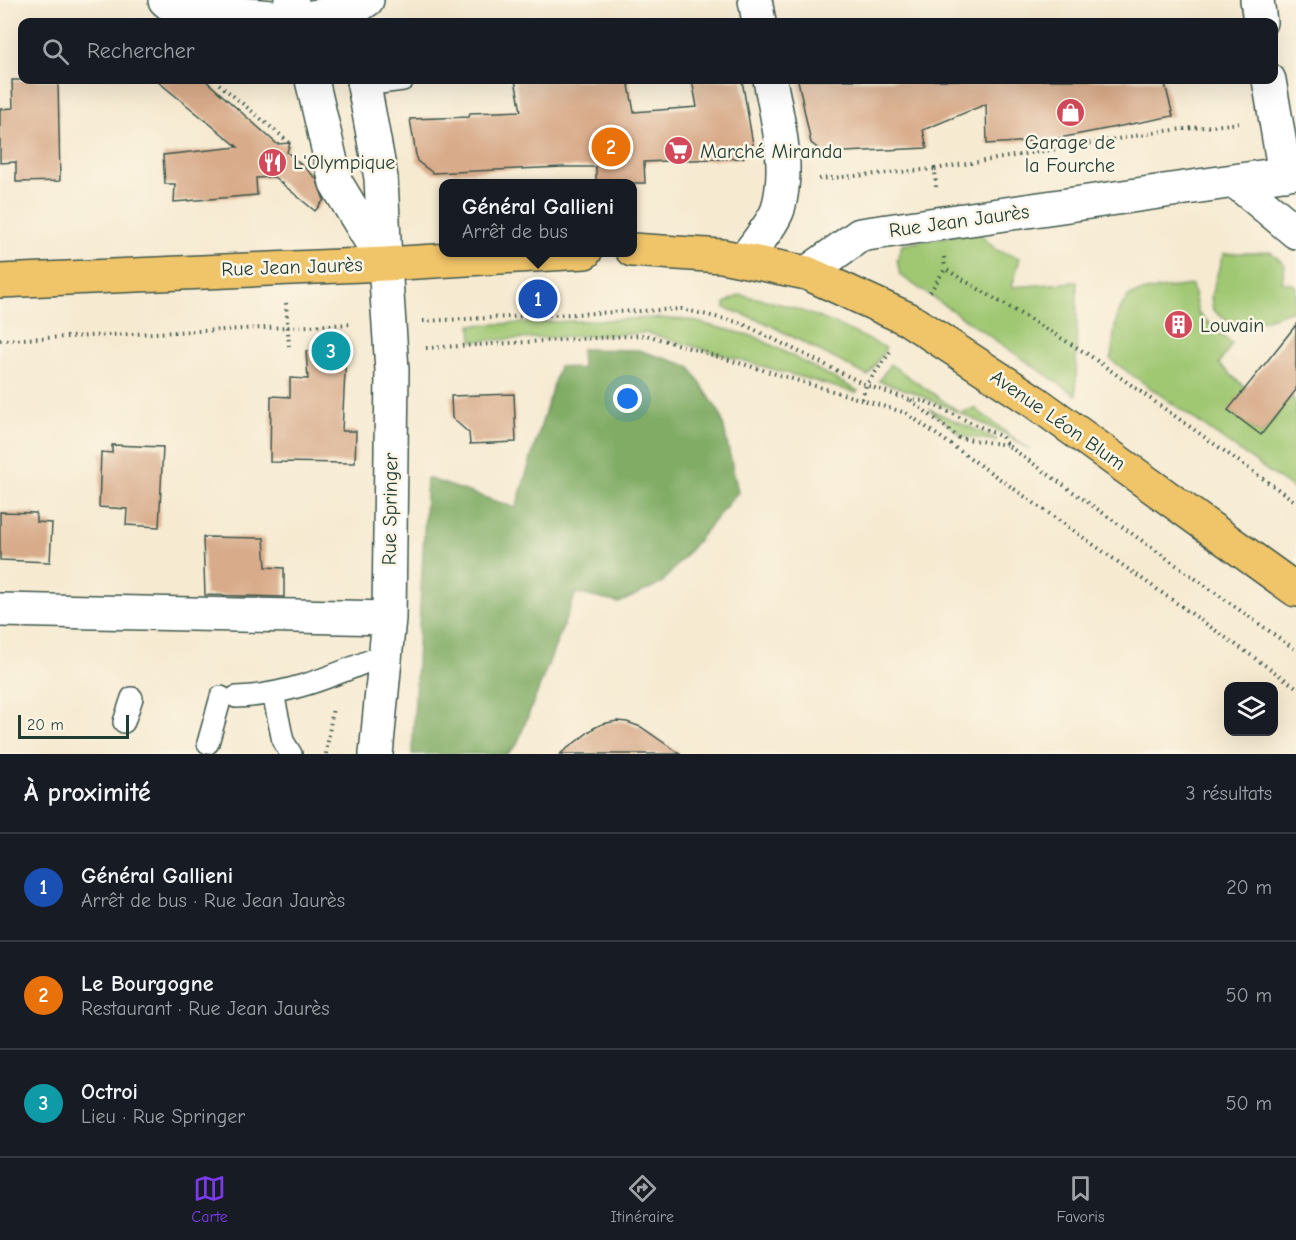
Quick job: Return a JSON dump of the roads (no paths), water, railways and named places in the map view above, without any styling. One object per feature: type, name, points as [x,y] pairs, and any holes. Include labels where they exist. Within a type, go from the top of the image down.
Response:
[{"type":"main road","points":[[637,250],[722,256],[807,273]]},
{"type":"main road","name":"Rue Jean Jaurès","points":[[0,281],[502,257]]},
{"type":"main road","name":"Avenue Léon Blum","points":[[807,273],[908,319],[1035,402],[1296,590]]},
{"type":"street","points":[[165,0],[176,9],[296,14],[355,8]]},
{"type":"street","points":[[755,0],[758,18]]},
{"type":"street","points":[[1257,0],[1259,18]]},
{"type":"street","points":[[313,84],[336,183],[385,264]]},
{"type":"street","name":"Rue Springer","points":[[364,84],[381,178],[392,370],[389,618],[376,754]]},
{"type":"street","points":[[744,260],[777,211],[780,193],[784,152],[771,84]]},
{"type":"street","points":[[1270,84],[1280,142],[1290,173]]},
{"type":"street","name":"Rue Jean Jaurès","points":[[807,273],[860,235],[1290,173]]},
{"type":"street","points":[[1235,181],[1296,232]]},
{"type":"street","points":[[0,610],[389,618]]},
{"type":"lane","points":[[208,743],[229,697],[260,697],[301,685],[386,654]]},
{"type":"lane","points":[[273,693],[283,741],[291,754]]},
{"type":"lane","points":[[124,722],[132,698]]},
{"type":"place","name":"Garage de la Fourche","points":[[1070,112]]},
{"type":"place","name":"Le Bourgogne","points":[[611,147]]},
{"type":"place","name":"Marché Miranda","points":[[679,151]]},
{"type":"place","name":"L'Olympique","points":[[272,162]]},
{"type":"place","name":"Général Gallieni","points":[[538,299]]},
{"type":"place","name":"Louvain","points":[[1179,325]]},
{"type":"place","name":"Octroi","points":[[331,351]]}]
